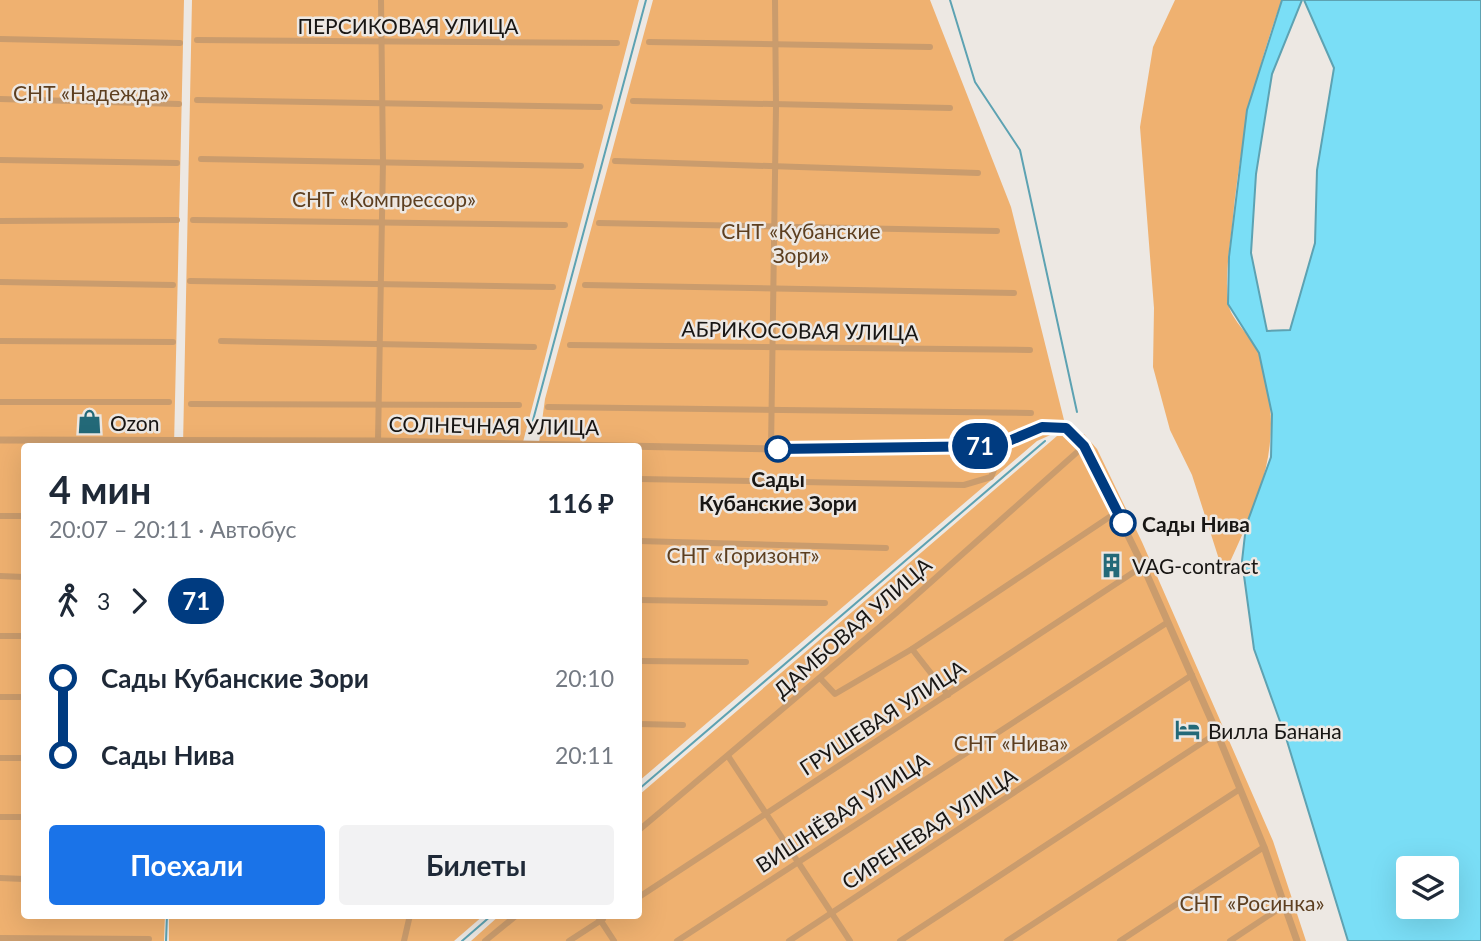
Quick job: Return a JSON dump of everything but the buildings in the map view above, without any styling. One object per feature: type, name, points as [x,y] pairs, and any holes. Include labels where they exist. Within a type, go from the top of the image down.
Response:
[{"type":"street","points":[[378,441],[383,222],[381,0]]},
{"type":"street","points":[[771,449],[774,408],[775,0]]},
{"type":"street","points":[[0,39],[180,43]]},
{"type":"street","name":"ПЕРСИКОВАЯ УЛИЦА","points":[[197,40],[617,43]]},
{"type":"street","points":[[649,42],[930,47]]},
{"type":"street","points":[[0,99],[179,104]]},
{"type":"street","points":[[197,100],[600,107]]},
{"type":"street","points":[[633,101],[776,107],[950,108]]},
{"type":"street","points":[[201,159],[581,166]]},
{"type":"street","points":[[0,160],[177,163]]},
{"type":"street","points":[[615,161],[978,173]]},
{"type":"street","points":[[0,221],[177,220]]},
{"type":"street","points":[[192,220],[565,225]]},
{"type":"street","points":[[599,223],[997,231]]},
{"type":"street","points":[[190,281],[553,287]]},
{"type":"street","points":[[0,282],[173,285]]},
{"type":"street","points":[[585,285],[1014,293]]},
{"type":"street","points":[[0,341],[173,342]]},
{"type":"street","points":[[221,341],[534,347]]},
{"type":"street","name":"АБРИКОСОВАЯ УЛИЦА","points":[[570,345],[1030,350]]},
{"type":"street","points":[[0,402],[169,402]]},
{"type":"street","points":[[191,404],[519,405]]},
{"type":"street","points":[[548,407],[1031,413]]},
{"type":"street","name":"СОЛНЕЧНАЯ УЛИЦА","points":[[642,447],[771,449],[997,446],[1042,427],[1066,428],[1084,446]]},
{"type":"street","name":"СОЛНЕЧНАЯ УЛИЦА","points":[[0,440],[454,443]]},
{"type":"street","points":[[642,480],[964,485],[991,477],[996,466],[997,446]]},
{"type":"street","points":[[1084,446],[1143,566],[1217,733],[1286,904],[1297,941]]},
{"type":"street","name":"ДАМБОВАЯ УЛИЦА","points":[[642,828],[820,678],[1084,446]]},
{"type":"street","points":[[820,678],[835,694],[912,649],[1117,512]]},
{"type":"street","points":[[0,516],[21,516]]},
{"type":"street","points":[[642,541],[886,548]]},
{"type":"street","name":"ГРУШЕВАЯ УЛИЦА","points":[[642,895],[1143,566]]},
{"type":"street","points":[[0,576],[21,577]]},
{"type":"street","points":[[642,600],[825,603]]},
{"type":"street","name":"ВИШНЁВАЯ УЛИЦА","points":[[677,941],[1168,622]]},
{"type":"street","points":[[0,636],[21,636]]},
{"type":"street","points":[[912,649],[948,695]]},
{"type":"street","points":[[642,661],[746,662]]},
{"type":"street","name":"СИРЕНЕВАЯ УЛИЦА","points":[[789,941],[1192,675]]},
{"type":"street","points":[[0,697],[21,697]]},
{"type":"street","points":[[642,724],[683,725]]},
{"type":"street","points":[[900,941],[1217,733]]},
{"type":"street","points":[[728,756],[850,941]]},
{"type":"street","points":[[0,758],[21,758]]},
{"type":"street","points":[[1007,941],[1240,789]]},
{"type":"street","points":[[0,817],[21,817]]},
{"type":"street","points":[[1120,941],[1264,847]]},
{"type":"street","points":[[0,878],[21,879]]},
{"type":"street","points":[[1230,941],[1286,904]]},
{"type":"street","points":[[404,941],[409,919]]},
{"type":"street","points":[[485,941],[512,919]]},
{"type":"street","points":[[569,941],[601,919],[614,941]]},
{"type":"street","points":[[0,938],[149,940]]},
{"type":"green space","name":"СНТ «Надежда»","points":[[0,0],[184,0],[174,443],[21,443],[21,919],[165,919],[164,941],[0,941]]},
{"type":"green space","name":"СНТ «Компрессор»","points":[[192,0],[639,0],[523,442],[539,443],[183,443]]},
{"type":"green space","points":[[653,0],[930,0],[1011,207],[1066,428],[1037,441],[642,778],[642,443],[539,443],[545,399]]},
{"type":"green space","points":[[1175,0],[1282,0],[1263,56],[1249,112],[1239,169],[1227,274],[1230,309],[1257,349],[1268,387],[1270,443],[1266,469],[1249,520],[1224,575],[1192,475],[1170,430],[1153,367],[1154,308],[1140,127],[1153,47]]},
{"type":"green space","name":"СНТ «Нива»","points":[[1084,434],[1097,449],[1142,542],[1273,841],[1306,941],[471,941],[496,919],[642,919],[642,792],[1057,436]]},
{"type":"green space","points":[[169,919],[479,919],[454,941],[169,941]]},
{"type":"water","points":[[1282,0],[1302,0],[1272,74],[1256,174],[1251,253],[1267,331],[1290,330],[1315,243],[1317,170],[1334,68],[1304,0],[1481,0],[1481,941],[1348,941],[1287,741],[1254,649],[1242,561],[1246,526],[1271,457],[1272,414],[1259,353],[1228,304],[1229,257],[1247,110]]},
{"type":"waterway","points":[[529,435],[646,0]]},
{"type":"waterway","points":[[950,0],[975,82],[1020,150],[1077,412]]},
{"type":"waterway","points":[[642,786],[1045,441]]},
{"type":"waterway","points":[[166,941],[167,919]]},
{"type":"waterway","points":[[462,941],[487,919]]},
{"type":"bus line","name":"71","points":[[778,449],[997,446],[1042,427],[1066,428],[1084,446],[1123,523]]},
{"type":"place","name":"Ozon","points":[[90,422]]},
{"type":"place","name":"Сады Кубанские Зори","points":[[778,449]]},
{"type":"place","name":"Сады Нива","points":[[1123,523]]},
{"type":"place","name":"VAG-contract","points":[[1112,565]]},
{"type":"place","name":"Вилла Банана","points":[[1188,730]]},
{"type":"park label","name":"СНТ «Кубанские Зори»","points":[[801,242]]},
{"type":"park label","name":"СНТ «Горизонт»","points":[[743,554]]},
{"type":"park label","name":"СНТ «Росинка»","points":[[1252,902]]}]
